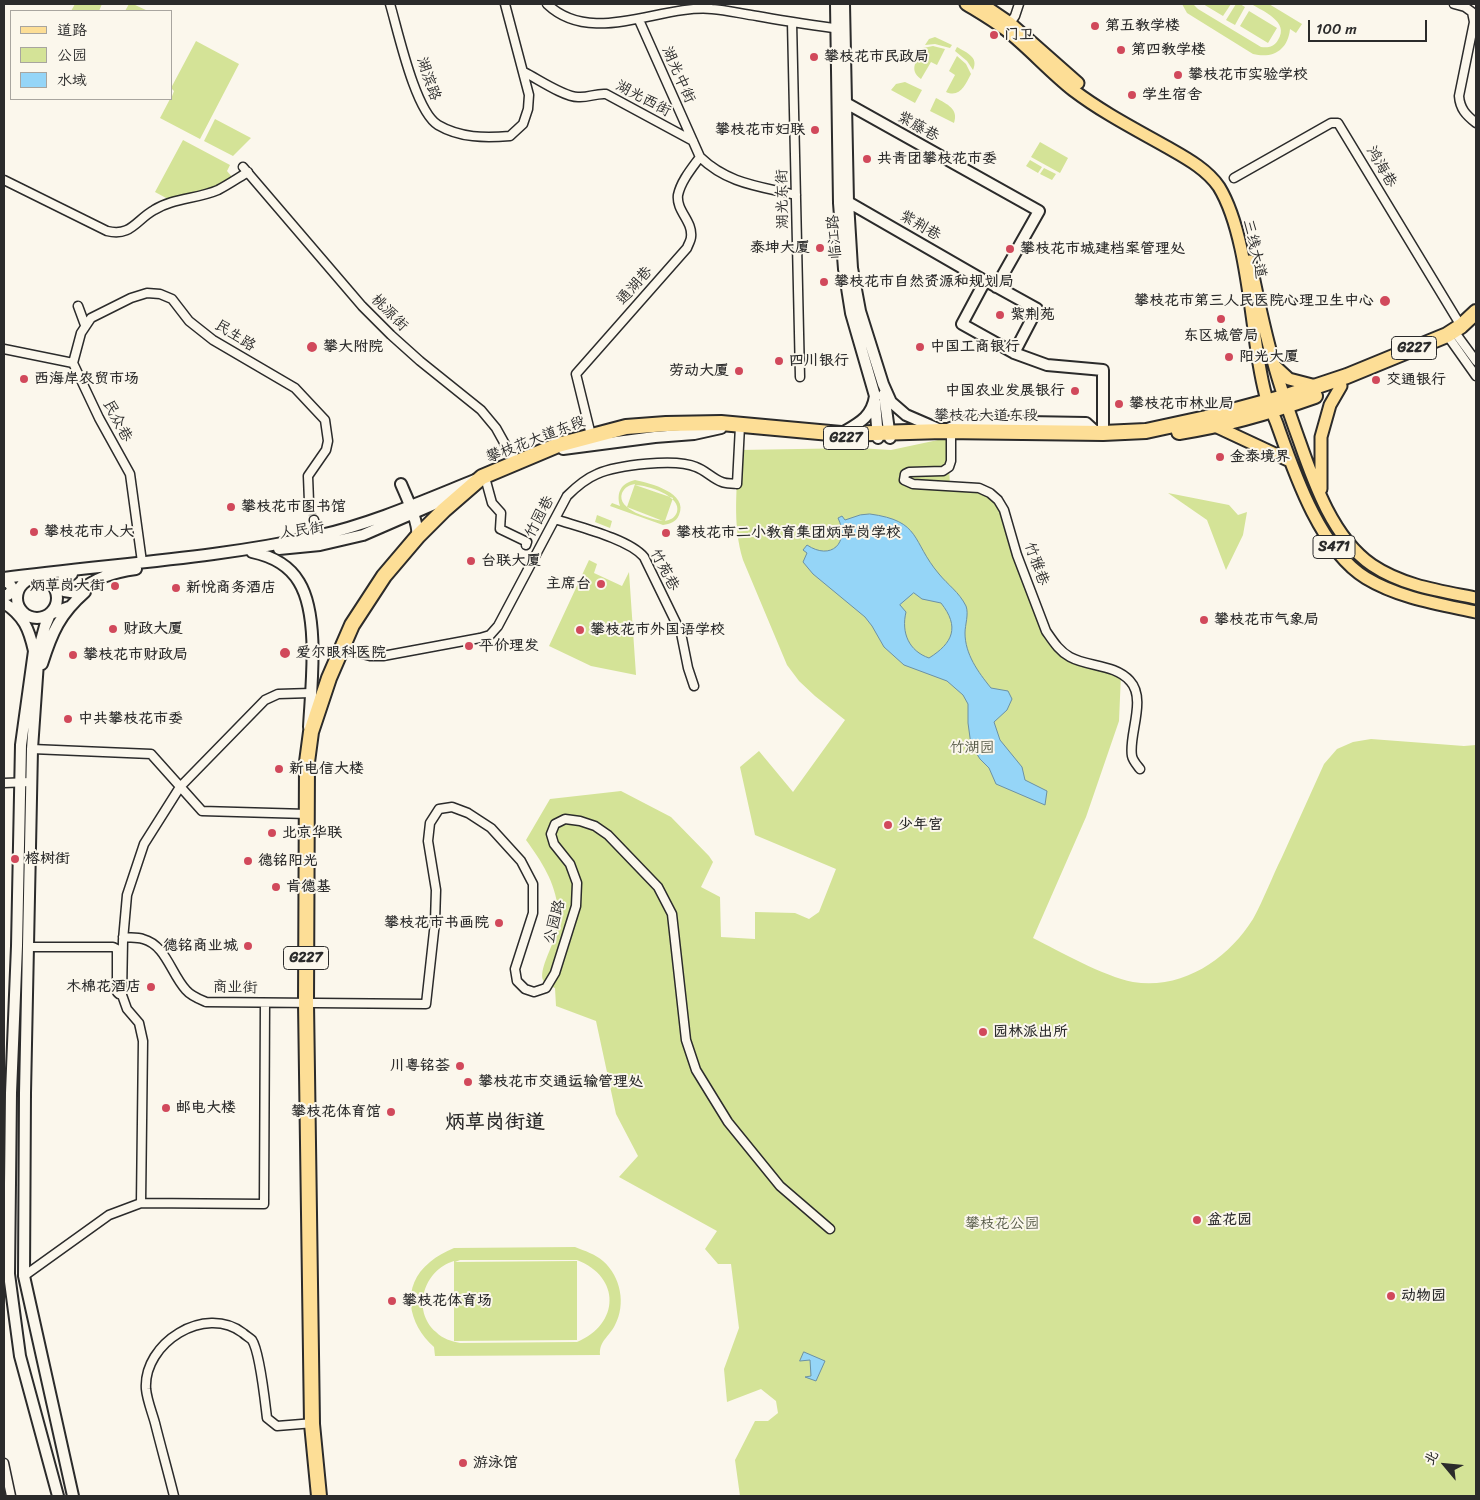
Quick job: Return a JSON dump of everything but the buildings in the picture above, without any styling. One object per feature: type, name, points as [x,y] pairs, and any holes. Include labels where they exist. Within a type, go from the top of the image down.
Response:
[{"type":"highway","name":"攀枝花大道东段","points":[[1286,401],[1316,386],[1454,334],[1476,312]]},
{"type":"highway","name":"攀枝花大道东段","points":[[949,433],[1110,440],[1146,438],[1215,426],[1270,406],[1341,386],[1454,334],[1476,321]]},
{"type":"highway","name":"攀枝花大道东段","points":[[484,479],[516,464],[559,448],[626,432],[721,426],[840,438],[949,433],[1100,433],[1146,431],[1245,407],[1270,406]]},
{"type":"highway","name":"攀枝花大道东段","points":[[740,428],[884,435]]},
{"type":"highway","name":"攀枝花大道东段","points":[[484,479],[559,448]]},
{"type":"highway","name":"G227","points":[[319,1496],[315,1423],[307,814],[307,762],[311,732],[329,678],[352,625],[384,576],[418,536],[444,510],[484,479]]},
{"type":"highway","name":"G227","points":[[310,1003],[313,761],[326,706],[348,650],[373,603],[409,554],[484,479]]},
{"type":"highway","name":"G227","points":[[315,1423],[325,1496]]},
{"type":"main road","name":"三线大道","points":[[966,4],[1008,26]]},
{"type":"main road","name":"三线大道","points":[[982,4],[1008,26],[1054,75],[1097,107],[1152,134],[1207,173],[1218,186],[1226,200],[1237,235],[1273,364],[1307,461],[1321,496],[1337,526],[1352,547],[1372,565],[1395,579],[1430,589],[1476,598]]},
{"type":"main road","name":"三线大道","points":[[1254,298],[1259,366],[1262,380],[1290,461],[1308,503],[1325,535],[1342,557],[1364,577],[1390,591],[1476,612]]},
{"type":"main road","points":[[1273,364],[1290,379],[1316,386]]},
{"type":"main road","points":[[1245,407],[1260,390],[1262,380]]},
{"type":"main road","points":[[1321,496],[1321,437],[1330,405],[1341,386]]},
{"type":"main road","points":[[1215,426],[1290,461]]},
{"type":"street","name":"湖滨路","points":[[390,4],[416,94],[425,113],[437,125],[462,134],[484,138],[510,136],[523,124],[528,109],[529,95],[524,72],[505,4]]},
{"type":"street","points":[[547,4],[562,16],[577,22],[593,23],[639,20],[688,9],[711,8],[840,29]]},
{"type":"street","name":"临江路","points":[[841,4],[843,202],[847,291],[884,435]]},
{"type":"street","points":[[1008,26],[1019,4]]},
{"type":"street","points":[[1454,4],[1465,7],[1472,12],[1474,22],[1458,96],[1464,113],[1476,123]]},
{"type":"street","name":"湖光中街","points":[[639,20],[700,157]]},
{"type":"street","name":"湖光东街","points":[[792,22],[800,377]]},
{"type":"street","name":"湖光西街","points":[[524,72],[576,98],[600,93],[606,94],[692,141]]},
{"type":"street","name":"紫藤巷","points":[[842,103],[1038,211],[996,287]]},
{"type":"street","name":"鸿海巷","points":[[1234,178],[1331,123],[1338,123],[1454,334]]},
{"type":"street","points":[[700,157],[711,168],[725,176],[743,183],[796,195]]},
{"type":"street","name":"通湖巷","points":[[590,431],[576,374],[687,248],[691,236],[690,225],[680,209],[678,196],[682,184],[700,157]]},
{"type":"street","name":"桃源街","points":[[4,180],[107,231],[116,233],[126,232],[162,205],[217,191],[246,169],[362,306],[390,335],[480,410],[496,428],[516,464]]},
{"type":"street","name":"临江路","points":[[843,202],[856,290],[867,335],[891,402],[915,420],[949,433]]},
{"type":"street","name":"紫荆巷","points":[[843,202],[1037,309],[1014,353]]},
{"type":"street","points":[[138,211],[143,218]]},
{"type":"street","points":[[985,280],[962,324],[1014,353],[1047,365],[1103,370],[1100,433]]},
{"type":"street","name":"民生路","points":[[85,325],[91,318],[131,298],[147,293],[160,294],[172,299],[189,321],[213,340],[295,388],[325,420],[328,441],[326,450],[308,476],[309,502]]},
{"type":"street","points":[[4,349],[73,363],[85,325],[78,306]]},
{"type":"street","points":[[1454,334],[1476,361]]},
{"type":"street","points":[[1454,334],[1476,376]]},
{"type":"street","name":"民众巷","points":[[73,363],[130,474],[142,565]]},
{"type":"street","points":[[883,384],[884,435]]},
{"type":"street","points":[[840,434],[866,418],[874,404],[875,396]]},
{"type":"street","name":"G227","points":[[559,448],[590,431],[627,422],[666,418],[721,426]]},
{"type":"street","name":"竹园巷","points":[[348,650],[358,654],[383,656],[480,638],[490,634],[498,626],[567,496],[581,483],[599,473],[622,468],[646,464],[683,463],[696,466],[723,483],[738,484],[740,428]]},
{"type":"street","name":"竹雅巷","points":[[949,433],[951,461],[949,467],[943,471],[909,472],[905,474],[904,480],[913,484],[979,488],[990,493],[998,500],[1004,510],[1017,555],[1046,631],[1052,641],[1060,650],[1071,657],[1110,668],[1131,681],[1136,691],[1137,705],[1131,755],[1140,769]]},
{"type":"street","points":[[484,479],[492,503],[501,512],[500,529],[527,542],[526,545]]},
{"type":"street","name":"人民街","points":[[142,565],[320,545],[363,534],[412,510],[484,479]]},
{"type":"street","points":[[401,484],[412,510],[418,536],[409,554]]},
{"type":"street","name":"人民街","points":[[142,565],[318,536],[412,510],[469,489]]},
{"type":"street","name":"竹苑巷","points":[[555,518],[638,550],[644,558],[681,633],[688,668],[694,686]]},
{"type":"street","points":[[314,520],[318,536]]},
{"type":"street","points":[[252,552],[282,564],[300,583],[305,596],[311,624],[311,693],[307,762]]},
{"type":"street","points":[[4,580],[142,565]]},
{"type":"street","points":[[72,574],[63,580],[61,586],[64,591],[77,593],[89,583],[142,565]]},
{"type":"street","points":[[4,580],[142,565]]},
{"type":"street","points":[[32,692],[56,627],[68,607],[88,589],[112,575]]},
{"type":"street","points":[[58,1496],[20,1356],[10,1274],[11,1093],[20,745],[32,692],[44,626],[57,602],[55,589],[47,580],[34,578],[28,580],[19,588],[17,594],[34,651],[32,692],[24,1276],[73,1496]]},
{"type":"street","points":[[4,580],[13,589],[8,595],[4,595]]},
{"type":"street","points":[[4,602],[20,609],[31,618],[37,619],[44,618],[68,607]]},
{"type":"street","points":[[4,602],[25,623]]},
{"type":"street","points":[[141,1203],[143,1041],[140,1023],[127,1009],[122,995],[123,937],[127,895],[144,844],[180,787],[265,700],[278,694],[311,693]]},
{"type":"street","points":[[32,749],[151,754],[202,812],[307,814]]},
{"type":"street","points":[[4,783],[31,782]]},
{"type":"street","name":"公园路","points":[[310,1003],[426,1004],[435,922],[436,890],[428,841],[430,823],[439,810],[452,807],[468,813],[491,828],[521,861],[533,884],[533,913],[514,969],[517,982],[525,989],[534,992],[546,988],[555,973],[576,906],[577,883],[570,864],[554,844],[551,834],[555,824],[565,819],[595,826],[608,835],[658,886],[672,914],[686,1040],[696,1070],[728,1122],[780,1186],[830,1229]]},
{"type":"street","name":"商业街","points":[[123,937],[143,939],[153,944],[161,951],[185,990],[194,998],[206,1002],[310,1003]]},
{"type":"street","points":[[28,947],[113,946],[117,949],[117,992],[122,995]]},
{"type":"street","points":[[24,1276],[109,1215],[141,1203],[264,1204],[265,1003]]},
{"type":"street","points":[[174,1496],[146,1389],[150,1369],[160,1349],[177,1333],[197,1324],[218,1322],[236,1328],[252,1340],[258,1359],[268,1418],[277,1426],[315,1423]]},
{"type":"street","points":[[4,1463],[11,1496]]},
{"type":"green space","points":[[75,4],[102,4],[99,10],[72,10]]},
{"type":"green space","points":[[129,4],[133,4],[146,10],[126,10]]},
{"type":"green space","points":[[1182,4],[1193,4],[1198,9],[1261,47],[1273,46],[1281,34],[1281,28],[1274,18],[1251,4],[1269,4],[1302,24],[1296,33],[1290,29],[1286,42],[1278,51],[1267,55],[1253,54],[1187,13]]},
{"type":"green space","points":[[1203,4],[1231,4],[1223,16]]},
{"type":"green space","points":[[1236,4],[1245,7],[1235,25],[1226,20]]},
{"type":"green space","points":[[1249,11],[1277,28],[1268,43],[1240,26]]},
{"type":"green space","points":[[935,37],[952,45],[950,48],[935,44],[925,45],[929,39]]},
{"type":"green space","points":[[196,41],[239,64],[200,139],[160,118],[169,100],[172,100],[174,91],[172,86]]},
{"type":"green space","points":[[933,46],[945,49],[937,65],[931,62],[921,79],[915,72],[916,61],[923,48]]},
{"type":"green space","points":[[957,47],[971,56],[974,62],[973,70],[967,61],[955,51]]},
{"type":"green space","points":[[957,56],[966,64],[971,74],[958,92],[946,92],[955,75],[949,71]]},
{"type":"green space","points":[[905,82],[922,90],[915,103],[891,90],[896,84]]},
{"type":"green space","points":[[936,98],[951,108],[955,114],[954,123],[930,111]]},
{"type":"green space","points":[[215,119],[251,138],[233,156],[204,141]]},
{"type":"green space","points":[[183,140],[230,165],[227,171],[232,177],[217,186],[168,199],[155,192]]},
{"type":"green space","points":[[1040,142],[1068,158],[1060,173],[1031,157]]},
{"type":"green space","points":[[1030,160],[1042,167],[1038,173],[1026,166]]},
{"type":"green space","points":[[1044,168],[1056,174],[1052,180],[1040,174]]},
{"type":"green space","name":"攀枝花公园","points":[[952,437],[949,467],[950,486],[979,488],[998,500],[1046,631],[1060,650],[1121,674],[1119,721],[1086,817],[1033,938],[1109,975],[1133,982],[1169,981],[1186,976],[1202,969],[1217,959],[1243,934],[1253,919],[1324,764],[1337,749],[1353,742],[1371,739],[1464,746],[1476,745],[1476,1496],[740,1496],[735,1460],[755,1421],[768,1421],[778,1413],[776,1401],[761,1389],[727,1402],[724,1369],[739,1328],[731,1264],[718,1264],[705,1249],[717,1231],[619,1177],[638,1156],[616,1114],[596,1021],[556,1006],[555,988],[543,980],[544,966],[556,932],[558,909],[551,881],[526,840],[550,799],[621,791],[671,817],[709,856],[713,862],[701,887],[720,897],[721,937],[755,939],[755,912],[795,913],[809,919],[819,912],[836,869],[755,835],[740,767],[759,751],[793,792],[845,720],[799,681],[787,665],[743,560],[736,519],[739,450],[858,448],[891,450]]},
{"type":"green space","points":[[635,480],[650,484],[673,495],[681,507],[676,519],[663,525],[610,506],[612,503],[620,506],[619,493],[623,486]],"holes":[[[635,484],[627,507],[622,499],[624,489]],[[635,485],[655,489],[669,497]],[[672,499],[677,506],[677,512],[672,518],[665,521]],[[627,507],[663,521],[643,516]]]},
{"type":"green space","points":[[1168,493],[1229,505],[1238,515],[1247,512],[1243,535],[1226,570],[1207,520]]},
{"type":"green space","points":[[597,515],[612,521],[610,528],[595,522]]},
{"type":"green space","points":[[589,560],[597,564],[594,573],[622,586],[629,572],[636,675],[591,666],[549,646]]},
{"type":"green space","points":[[575,1247],[603,1261],[609,1267],[618,1283],[621,1300],[615,1325],[601,1346],[600,1355],[435,1356],[434,1347],[425,1338],[413,1316],[411,1293],[414,1282],[420,1272],[435,1258],[454,1248]],"holes":[[[460,1260],[577,1260],[602,1277],[608,1289],[610,1301],[607,1313],[601,1324],[591,1334],[577,1342],[460,1343],[447,1339],[439,1334],[428,1323],[424,1313],[424,1292],[429,1282],[435,1273],[454,1261],[454,1341],[577,1340],[577,1261],[455,1262]]]},
{"type":"water","points":[[870,514],[887,517],[907,527],[914,534],[939,574],[963,601],[967,612],[965,630],[967,648],[973,662],[991,688],[1008,691],[1012,699],[1007,710],[994,722],[1000,740],[1022,767],[1025,780],[1047,791],[1045,805],[996,784],[989,768],[980,759],[971,745],[968,704],[963,695],[947,681],[904,665],[884,647],[865,617],[813,574],[803,562],[807,553],[803,550],[807,545],[824,551],[831,550],[840,542],[842,535],[838,518],[842,516],[845,520]],"holes":[[[914,593],[922,599],[941,603],[951,620],[952,627],[951,634],[944,646],[929,658],[916,651],[908,640],[905,627],[906,612],[900,605]]]},
{"type":"water","points":[[804,1352],[825,1361],[816,1381],[805,1377],[811,1376],[810,1360],[800,1361]]},
{"type":"tunnel","points":[[309,502],[314,520]]},
{"type":"place","name":"第五教学楼","points":[[1095,26]]},
{"type":"place","name":"门卫","points":[[994,35]]},
{"type":"place","name":"第四教学楼","points":[[1121,50]]},
{"type":"place","name":"攀枝花市民政局","points":[[814,57]]},
{"type":"place","name":"攀枝花市实验学校","points":[[1178,75]]},
{"type":"place","name":"学生宿舍","points":[[1132,95]]},
{"type":"place","name":"攀枝花市妇联","points":[[815,130]]},
{"type":"place","name":"共青团攀枝花市委","points":[[867,159]]},
{"type":"place","name":"泰坤大厦","points":[[820,248]]},
{"type":"place","name":"攀枝花市城建档案管理处","points":[[1010,249]]},
{"type":"place","name":"攀枝花市自然资源和规划局","points":[[824,282]]},
{"type":"place","name":"攀枝花市第三人民医院心理卫生中心","points":[[1385,301]]},
{"type":"place","name":"紫荆苑","points":[[1000,315]]},
{"type":"place","name":"东区城管局","points":[[1221,319]]},
{"type":"place","name":"攀大附院","points":[[312,347]]},
{"type":"place","name":"中国工商银行","points":[[920,347]]},
{"type":"place","name":"阳光大厦","points":[[1229,357]]},
{"type":"place","name":"四川银行","points":[[779,361]]},
{"type":"place","name":"劳动大厦","points":[[739,371]]},
{"type":"place","name":"西海岸农贸市场","points":[[24,379]]},
{"type":"place","name":"交通银行","points":[[1376,380]]},
{"type":"place","name":"中国农业发展银行","points":[[1075,391]]},
{"type":"place","name":"攀枝花市林业局","points":[[1119,404]]},
{"type":"place","name":"金泰境界","points":[[1220,457]]},
{"type":"place","name":"攀枝花市图书馆","points":[[231,507]]},
{"type":"place","name":"攀枝花市人大","points":[[34,532]]},
{"type":"place","name":"攀枝花市二小教育集团炳草岗学校","points":[[666,533]]},
{"type":"place","name":"台联大厦","points":[[471,561]]},
{"type":"place","name":"主席台","points":[[601,584]]},
{"type":"place","name":"炳草岗大街","points":[[115,586]]},
{"type":"place","name":"新悦商务酒店","points":[[176,588]]},
{"type":"place","name":"攀枝花市气象局","points":[[1204,620]]},
{"type":"place","name":"财政大厦","points":[[113,629]]},
{"type":"place","name":"攀枝花市外国语学校","points":[[580,630]]},
{"type":"place","name":"平价理发","points":[[469,646]]},
{"type":"place","name":"爱尔眼科医院","points":[[285,653]]},
{"type":"place","name":"攀枝花市财政局","points":[[73,655]]},
{"type":"place","name":"中共攀枝花市委","points":[[68,719]]},
{"type":"place","name":"新电信大楼","points":[[279,769]]},
{"type":"place","name":"少年宫","points":[[888,825]]},
{"type":"place","name":"北京华联","points":[[272,833]]},
{"type":"place","name":"榕树街","points":[[15,859]]},
{"type":"place","name":"德铭阳光","points":[[248,861]]},
{"type":"place","name":"肯德基","points":[[276,887]]},
{"type":"place","name":"攀枝花市书画院","points":[[499,923]]},
{"type":"place","name":"德铭商业城","points":[[248,946]]},
{"type":"place","name":"木棉花酒店","points":[[151,987]]},
{"type":"place","name":"园林派出所","points":[[983,1032]]},
{"type":"place","name":"川粤铭荟","points":[[460,1066]]},
{"type":"place","name":"攀枝花市交通运输管理处","points":[[468,1082]]},
{"type":"place","name":"邮电大楼","points":[[166,1108]]},
{"type":"place","name":"攀枝花体育馆","points":[[391,1112]]},
{"type":"place","name":"盆花园","points":[[1197,1220]]},
{"type":"place","name":"动物园","points":[[1391,1296]]},
{"type":"place","name":"攀枝花体育场","points":[[392,1301]]},
{"type":"place","name":"游泳馆","points":[[463,1463]]},
{"type":"district","name":"炳草岗街道","points":[[495,1123]]},
{"type":"park label","name":"竹湖园","points":[[972,748]]}]
